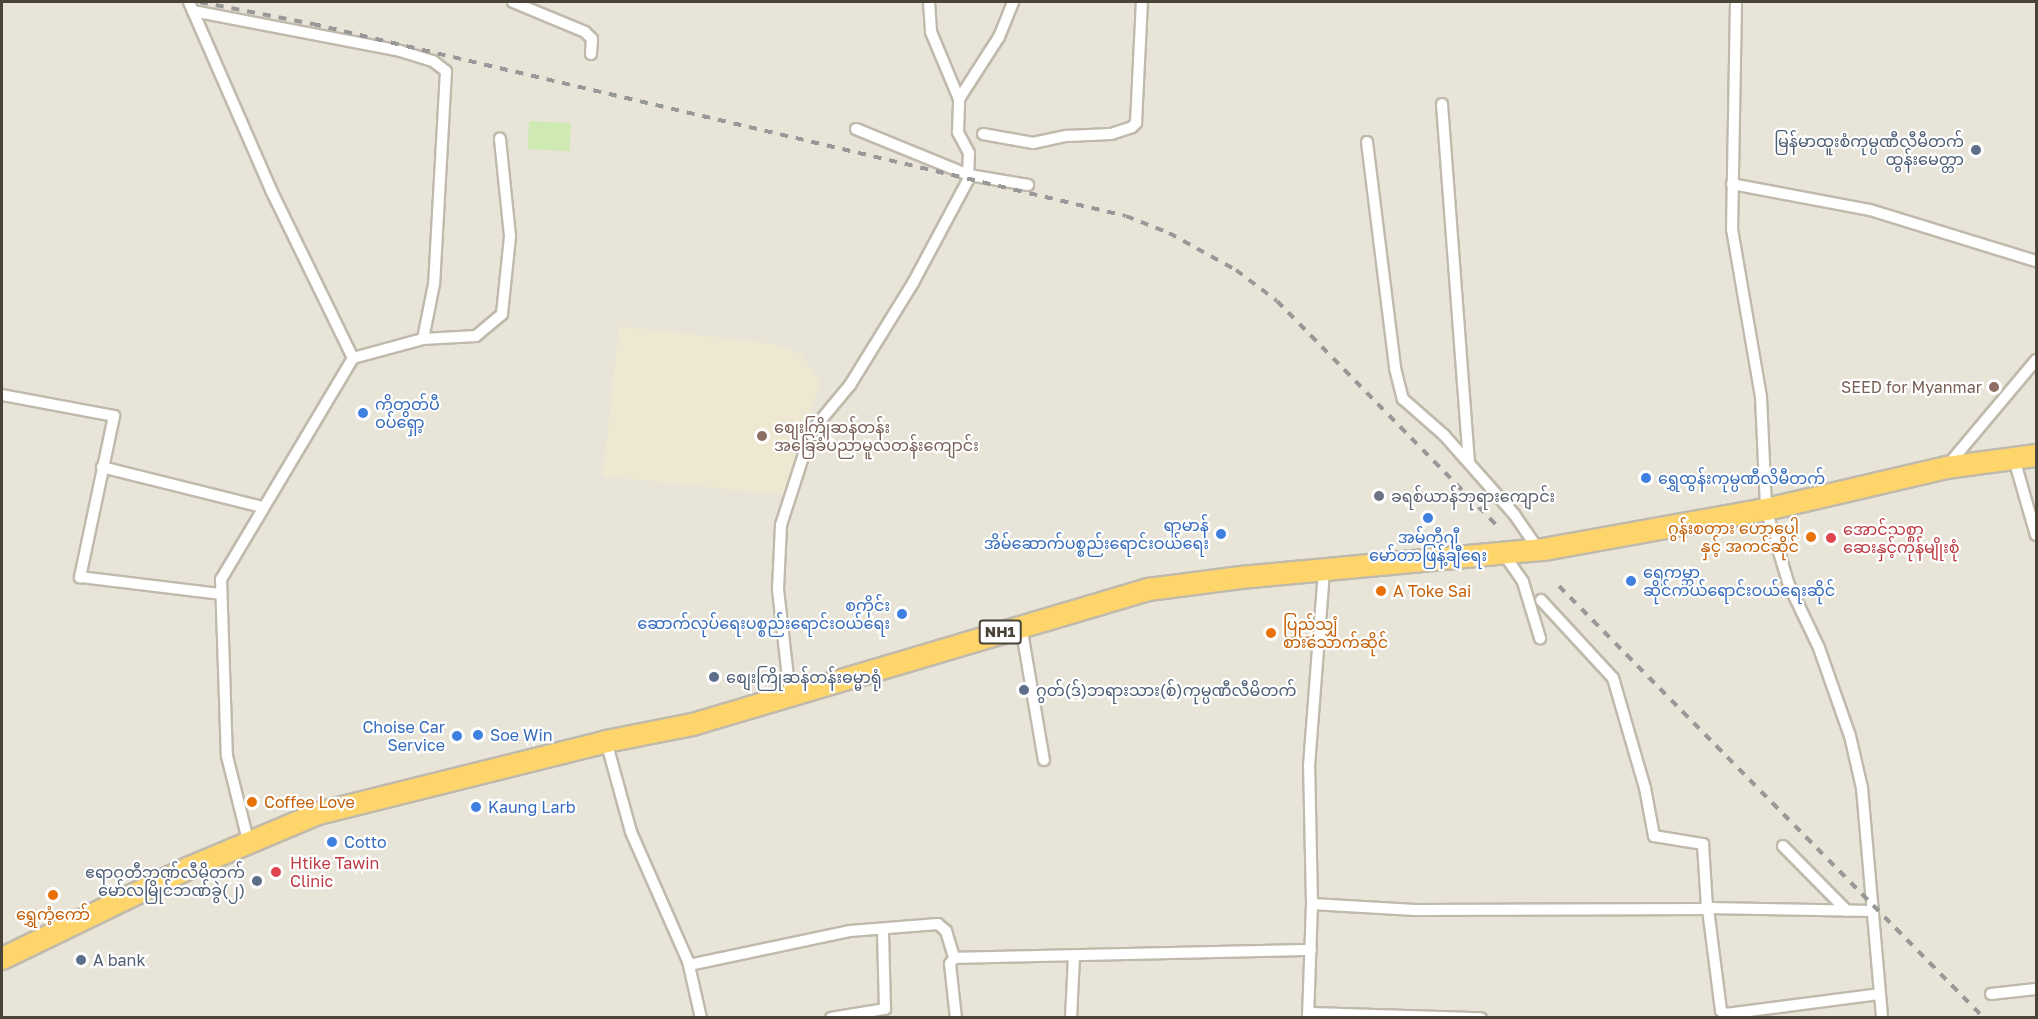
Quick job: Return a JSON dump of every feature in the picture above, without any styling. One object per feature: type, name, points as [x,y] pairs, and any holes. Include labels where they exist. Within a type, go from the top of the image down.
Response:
[{"type":"highway","name":"NH1","points":[[2,958],[248,840],[318,813],[606,741],[692,724],[1148,589],[1538,549],[1766,509],[1946,467],[2037,455]]},
{"type":"street","points":[[513,2],[585,32],[592,39],[591,54]]},
{"type":"street","points":[[790,695],[778,589],[781,525],[811,432],[856,375],[913,283],[969,175],[969,153],[958,132],[959,99],[932,32],[928,2]]},
{"type":"street","points":[[959,99],[999,37],[1013,2]]},
{"type":"street","points":[[983,134],[1033,143],[1067,136],[1111,134],[1132,127],[1136,123],[1142,2]]},
{"type":"street","points":[[1736,2],[1732,229],[1761,397],[1766,509],[1789,585],[1846,718],[1862,788],[1882,1017]]},
{"type":"street","points":[[191,6],[400,51],[433,61],[446,71],[434,284],[423,339]]},
{"type":"street","points":[[191,6],[271,190],[353,358]]},
{"type":"street","points":[[1442,104],[1469,463]]},
{"type":"street","points":[[856,129],[969,175],[1028,185]]},
{"type":"street","points":[[248,840],[227,756],[221,579],[353,358],[423,339],[476,336],[502,314],[510,236],[500,139]]},
{"type":"street","points":[[1367,142],[1398,387],[1403,399],[1444,435],[1514,514],[1538,549]]},
{"type":"street","points":[[1732,184],[1870,210],[2037,261]]},
{"type":"street","points":[[1946,467],[2037,360]]},
{"type":"street","points":[[2,395],[114,416],[80,577],[221,594]]},
{"type":"street","points":[[2014,459],[2037,535]]},
{"type":"street","points":[[102,467],[263,507]]},
{"type":"street","points":[[1503,553],[1523,582],[1540,638]]},
{"type":"street","points":[[1324,570],[1310,766],[1312,904],[1308,1015],[1482,1017]]},
{"type":"street","points":[[1540,600],[1612,678],[1645,788],[1654,836],[1703,844],[1708,909],[1721,1011],[1726,1014],[1879,994]]},
{"type":"street","points":[[1021,626],[1044,760]]},
{"type":"street","points":[[606,741],[631,832],[689,965],[701,1017]]},
{"type":"street","points":[[1783,846],[1846,911]]},
{"type":"street","points":[[1312,904],[1414,910],[1708,909],[1873,912]]},
{"type":"street","points":[[689,965],[850,931],[943,925],[954,958]]},
{"type":"street","points":[[831,1017],[885,1009],[883,930]]},
{"type":"street","points":[[954,958],[1311,950]]},
{"type":"street","points":[[1071,1017],[1074,957]]},
{"type":"street","points":[[954,958],[950,964],[956,1017]]},
{"type":"street","points":[[1991,994],[2037,989]]},
{"type":"shaded area","points":[[2,2],[2036,2],[2036,1017],[2,1017]]},
{"type":"shaded area","points":[[619,326],[775,344],[802,355],[820,383],[783,495],[603,476]]},
{"type":"green space","points":[[529,121],[571,123],[569,151],[528,149]]},
{"type":"railway","points":[[200,2],[313,24],[1126,216],[1169,233],[1236,270],[1277,301],[1501,530]]},
{"type":"railway","points":[[1559,586],[1984,1018]]},
{"type":"place","name":"မြန်မာထူးစံကုမ္ပဏီလီမီတက် ထွန်းမေတ္တာ","points":[[1976,150]]},
{"type":"place","name":"SEED for Myanmar","points":[[1994,387]]},
{"type":"place","name":"ကိုတွတ်ပီ ဝပ်ရှော့","points":[[363,413]]},
{"type":"place","name":"စျေးကြိုဆန်တန်း အခြေခံပညာမူလတန်းကျောင်း","points":[[762,436]]},
{"type":"place","name":"ရွှေထွန်းကုမ္ပဏီလိမီတက်","points":[[1646,478]]},
{"type":"place","name":"ခရစ်ယာန်ဘုရားကျောင်း","points":[[1379,496]]},
{"type":"place","name":"အမ်တီဂျီ မော်တာဖြန့်ချီရေး","points":[[1428,518]]},
{"type":"place","name":"ရာမာန် အိမ်ဆောက်ပစ္စည်းရောင်းဝယ်ရေး","points":[[1221,534]]},
{"type":"place","name":"ဂွန်းစတား ဟော့ပေါ့ နှင့် အကင်ဆိုင်","points":[[1811,537]]},
{"type":"place","name":"အောင်သစ္စာ ဆေးနှင့်ကုန်မျိုးစုံ","points":[[1831,538]]},
{"type":"place","name":"ရွှေကမ္ဘာ ဆိုင်ကယ်ရောင်းဝယ်ရေးဆိုင်","points":[[1631,581]]},
{"type":"place","name":"A Toke Sai","points":[[1381,591]]},
{"type":"place","name":"စကိုင်း ဆောက်လုပ်ရေးပစ္စည်းရောင်းဝယ်ရေး","points":[[902,614]]},
{"type":"place","name":"ပြည်သျှံ စားသောက်ဆိုင်","points":[[1271,633]]},
{"type":"place","name":"စျေးကြိုဆန်တန်းဓမ္မာရုံ","points":[[714,677]]},
{"type":"place","name":"ဂွတ်(ဒ်)ဘရားသား(စ်)ကုမ္ပဏီလီမိတက်","points":[[1024,690]]},
{"type":"place","name":"Soe Win","points":[[478,735]]},
{"type":"place","name":"Choise Car Service","points":[[457,736]]},
{"type":"place","name":"Coffee Love","points":[[252,802]]},
{"type":"place","name":"Kaung Larb","points":[[476,807]]},
{"type":"place","name":"Cotto","points":[[332,842]]},
{"type":"place","name":"Htike Tawin Clinic","points":[[276,872]]},
{"type":"place","name":"ဧရာဝတီဘဏ်လီမိတက် မော်လမြိုင်ဘဏ်ခွဲ(၂)","points":[[257,881]]},
{"type":"place","name":"ရွှေကံ့ကော်","points":[[53,895]]},
{"type":"place","name":"A bank","points":[[81,960]]}]
